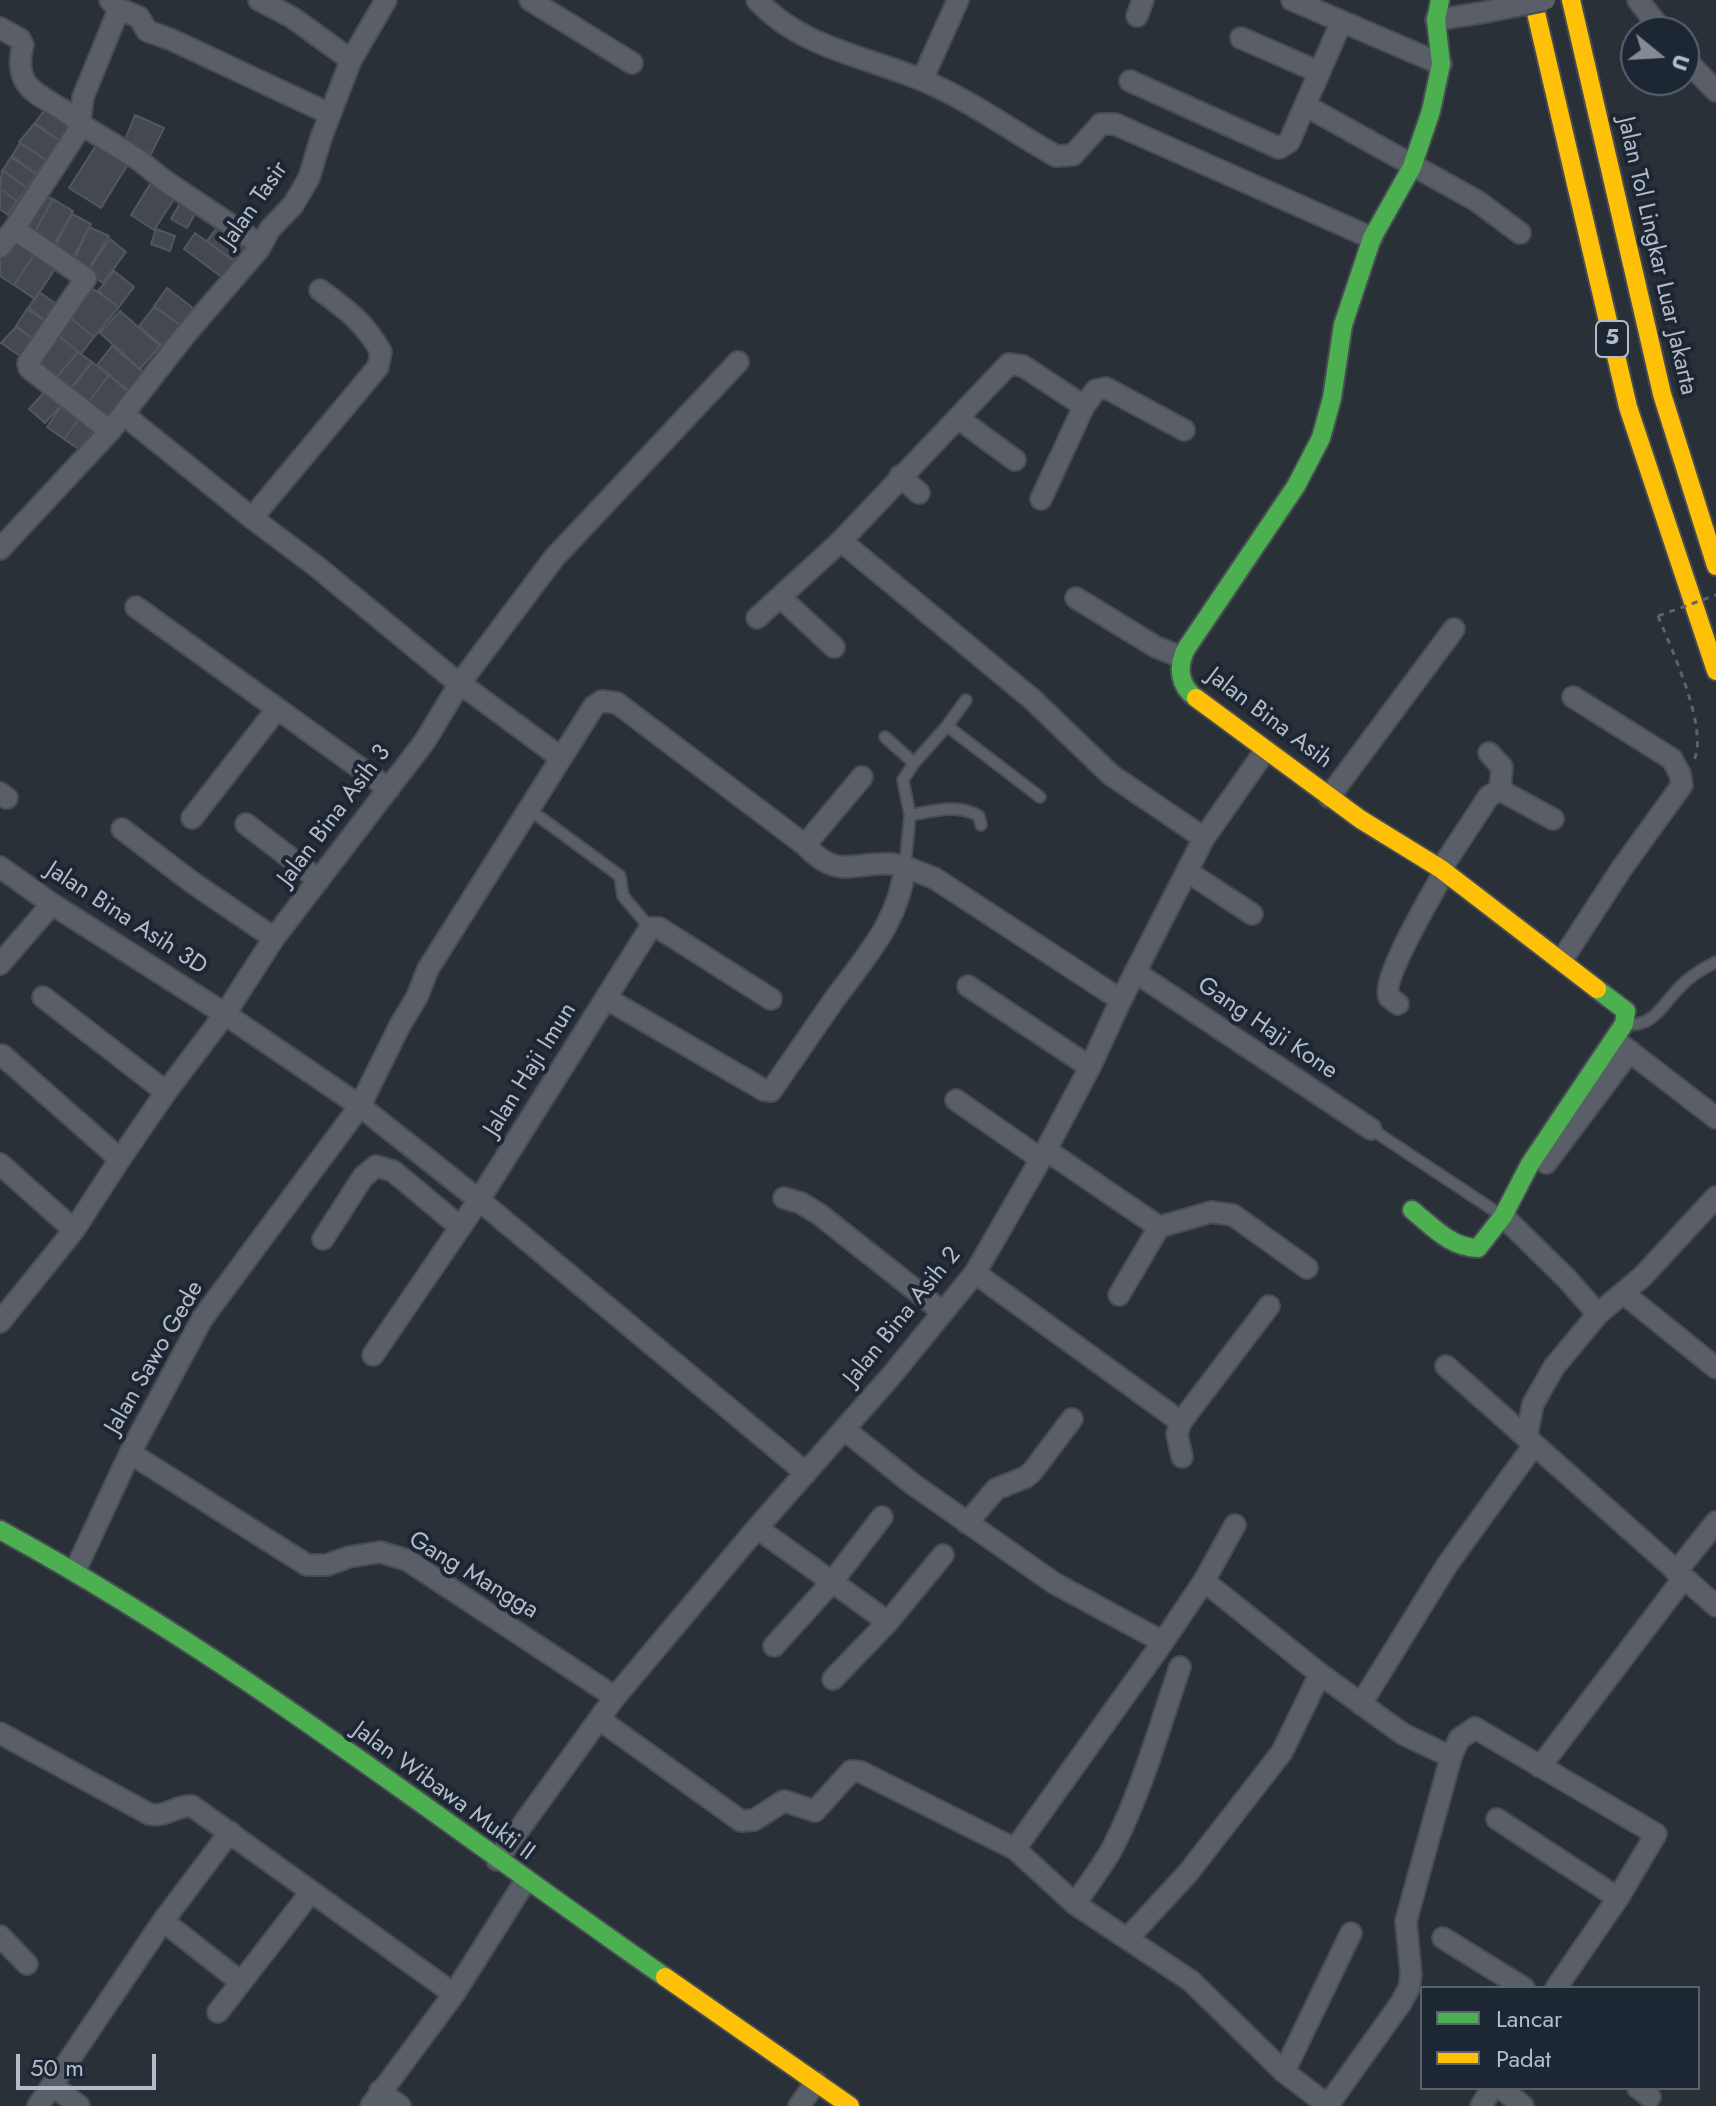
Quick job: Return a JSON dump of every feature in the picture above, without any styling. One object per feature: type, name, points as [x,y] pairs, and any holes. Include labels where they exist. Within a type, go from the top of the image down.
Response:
[{"type":"main road","name":"5","points":[[1533,0],[1628,407],[1716,671]]},
{"type":"main road","name":"Jalan Tol Lingkar Luar Jakarta","points":[[1571,0],[1662,394],[1716,566]]},
{"type":"main road","name":"Jalan Bina Asih","points":[[1438,10],[1441,64],[1431,111],[1412,167],[1372,238],[1343,325],[1332,398],[1321,438],[1296,486],[1181,657],[1180,679],[1187,692],[1265,751],[1329,797],[1443,870],[1624,1007],[1626,1015],[1622,1038]]},
{"type":"main road","points":[[1412,1210],[1453,1242],[1478,1248],[1503,1216],[1525,1172],[1622,1038]]},
{"type":"main road","name":"Jalan Wibawa Mukti II","points":[[0,1530],[75,1571],[220,1662],[850,2106]]},
{"type":"street","points":[[259,0],[298,9],[351,60]]},
{"type":"street","name":"Jalan Tasir","points":[[0,549],[110,431],[261,245],[270,229],[293,205],[309,178],[351,60],[386,0]]},
{"type":"street","points":[[530,0],[632,63]]},
{"type":"street","points":[[757,0],[770,14],[798,32],[833,50],[922,80],[1056,156],[1073,155],[1101,124],[1115,124],[1372,238]]},
{"type":"street","points":[[922,80],[958,0]]},
{"type":"street","points":[[1292,0],[1441,64]]},
{"type":"street","points":[[1438,10],[1486,12],[1545,0]]},
{"type":"street","points":[[1638,0],[1650,16]]},
{"type":"street","points":[[0,247],[81,123],[83,97],[114,4],[139,17],[147,31],[330,114]]},
{"type":"street","points":[[0,28],[20,39],[23,45],[21,75],[32,91],[139,160],[261,245]]},
{"type":"street","points":[[1130,81],[1279,148],[1289,142],[1337,32]]},
{"type":"street","points":[[1241,38],[1319,72]]},
{"type":"street","points":[[1700,74],[1716,91]]},
{"type":"street","points":[[1306,106],[1477,201],[1520,233]]},
{"type":"street","points":[[14,229],[86,278],[45,336],[28,363],[29,368],[110,431]]},
{"type":"street","points":[[252,518],[378,367],[381,352],[367,328],[320,290]]},
{"type":"street","name":"Jalan Bina Asih 3","points":[[0,1322],[74,1230],[166,1092],[225,1014],[274,938],[425,741],[460,683],[563,548],[738,362]]},
{"type":"street","points":[[757,618],[841,541],[1009,364],[1023,366],[1084,406]]},
{"type":"street","points":[[1041,499],[1084,406],[1096,390],[1106,388],[1184,430]]},
{"type":"street","points":[[123,414],[316,566],[384,624],[560,757]]},
{"type":"street","points":[[959,419],[1015,460]]},
{"type":"street","points":[[900,476],[919,493]]},
{"type":"street","points":[[841,541],[1032,699],[1111,775],[1204,838]]},
{"type":"street","points":[[780,597],[834,647]]},
{"type":"street","points":[[1076,598],[1156,647],[1181,657]]},
{"type":"street","points":[[136,607],[389,789]]},
{"type":"street","points":[[1329,797],[1454,629]]},
{"type":"street","points":[[1562,960],[1622,868],[1682,785],[1672,759],[1573,697]]},
{"type":"street","name":"Jalan Sawo Gede","points":[[75,1571],[130,1453],[202,1319],[360,1106],[417,997],[428,969],[594,706],[602,701],[617,703],[805,845],[815,856],[832,865],[850,869],[888,864],[905,866]]},
{"type":"street","points":[[192,818],[277,709]]},
{"type":"street","name":"Jalan Bina Asih 2","points":[[497,1860],[615,1697],[757,1528],[845,1430],[975,1273],[1044,1155],[1204,838],[1265,751]]},
{"type":"street","points":[[1489,753],[1502,767],[1500,790]]},
{"type":"street","points":[[805,845],[862,777]]},
{"type":"street","points":[[1500,790],[1553,819]]},
{"type":"street","points":[[1398,1004],[1389,997],[1387,986],[1401,953],[1443,870],[1489,796],[1500,790]]},
{"type":"street","points":[[246,824],[319,880]]},
{"type":"street","points":[[122,829],[193,883],[274,938]]},
{"type":"street","points":[[607,999],[764,1090],[771,1091],[876,944],[902,891],[905,866],[934,878],[1121,1000]]},
{"type":"street","name":"Jalan Bina Asih 3D","points":[[0,867],[360,1106],[479,1200],[806,1473]]},
{"type":"street","points":[[1188,872],[1252,914]]},
{"type":"street","points":[[0,964],[52,904]]},
{"type":"street","points":[[650,928],[659,928],[771,999]]},
{"type":"street","name":"Jalan Haji Imun","points":[[373,1355],[479,1200],[650,928]]},
{"type":"street","name":"Gang Haji Kone","points":[[1135,972],[1371,1129]]},
{"type":"street","points":[[968,986],[1090,1067]]},
{"type":"street","points":[[43,997],[166,1092]]},
{"type":"street","points":[[1520,1198],[1622,1038],[1716,1118]]},
{"type":"street","points":[[2,1055],[120,1159]]},
{"type":"street","points":[[956,1100],[1159,1227]]},
{"type":"street","points":[[0,1164],[74,1230]]},
{"type":"street","points":[[323,1239],[363,1177],[376,1166],[393,1171],[459,1226]]},
{"type":"street","points":[[1361,1704],[1447,1565],[1530,1440],[1533,1404],[1545,1380],[1598,1314],[1643,1276],[1716,1197]]},
{"type":"street","points":[[784,1198],[801,1203],[819,1214],[943,1312]]},
{"type":"street","points":[[1119,1295],[1159,1227],[1211,1212],[1233,1215],[1307,1268]]},
{"type":"street","points":[[1503,1216],[1598,1314]]},
{"type":"street","points":[[975,1273],[1181,1422]]},
{"type":"street","points":[[1623,1293],[1716,1368]]},
{"type":"street","points":[[1182,1457],[1177,1434],[1181,1422],[1269,1306]]},
{"type":"street","points":[[1446,1366],[1716,1606]]},
{"type":"street","points":[[967,1523],[996,1489],[1032,1472],[1072,1419]]},
{"type":"street","points":[[845,1430],[967,1523],[1054,1583],[1163,1642]]},
{"type":"street","name":"Gang Mangga","points":[[130,1453],[307,1565],[327,1565],[349,1557],[380,1552],[407,1560],[615,1697]]},
{"type":"street","points":[[774,1646],[832,1582],[882,1517]]},
{"type":"street","points":[[1540,1767],[1716,1522]]},
{"type":"street","points":[[1015,1849],[1163,1642],[1204,1581],[1235,1525]]},
{"type":"street","points":[[757,1528],[888,1622]]},
{"type":"street","points":[[833,1679],[888,1622],[943,1555]]},
{"type":"street","points":[[1204,1581],[1320,1674],[1403,1734],[1451,1757]]},
{"type":"street","points":[[1075,1904],[1110,1852],[1125,1822],[1180,1667]]},
{"type":"street","points":[[1128,1938],[1188,1873],[1282,1752],[1320,1674]]},
{"type":"street","points":[[599,1719],[741,1821],[754,1820],[784,1801],[815,1811],[851,1771],[861,1772],[1015,1849],[1075,1904],[1191,1981],[1284,2072],[1328,2105],[1409,1988],[1411,1975],[1406,1921],[1451,1757],[1459,1739],[1475,1728],[1656,1834],[1618,1898],[1557,1986]]},
{"type":"street","points":[[0,1733],[149,1814],[164,1815],[180,1805],[192,1806],[231,1840],[308,1896],[454,1994]]},
{"type":"street","points":[[1497,1819],[1618,1898]]},
{"type":"street","points":[[38,2106],[163,1921],[231,1840]]},
{"type":"street","points":[[400,2106],[375,2098],[454,1994],[526,1880]]},
{"type":"street","points":[[218,2012],[308,1896]]},
{"type":"street","points":[[172,1928],[241,1982]]},
{"type":"street","points":[[1284,2072],[1351,1933]]},
{"type":"street","points":[[0,1936],[27,1964]]},
{"type":"street","points":[[1443,1938],[1521,1986]]},
{"type":"street","points":[[799,2106],[816,2082]]},
{"type":"street","points":[[52,2085],[79,2106]]},
{"type":"street","points":[[1503,2090],[1523,2106]]},
{"type":"lane","points":[[905,866],[910,815],[903,780],[966,700]]},
{"type":"lane","points":[[947,726],[1040,797]]},
{"type":"lane","points":[[885,737],[914,763]]},
{"type":"lane","points":[[910,815],[948,808],[966,809],[979,816],[981,825]]},
{"type":"lane","points":[[530,810],[620,876],[623,896],[650,928]]},
{"type":"lane","points":[[1622,1038],[1633,1025],[1651,1019],[1682,984],[1716,962]]},
{"type":"lane","points":[[1371,1129],[1503,1216]]},
{"type":"path","points":[[1682,785],[1699,751],[1698,732],[1681,670],[1658,616],[1716,595]]},
{"type":"building","points":[[46,108],[71,128],[60,141],[35,123]]},
{"type":"building","points":[[135,115],[164,128],[148,160],[123,145]]},
{"type":"building","points":[[34,124],[60,141],[46,160],[19,142]]},
{"type":"building","points":[[20,143],[46,160],[36,174],[12,156]]},
{"type":"building","points":[[97,144],[128,164],[101,208],[69,188]]},
{"type":"building","points":[[11,157],[36,174],[27,188],[3,170]]},
{"type":"building","points":[[2,170],[27,188],[17,201],[0,189]]},
{"type":"building","points":[[152,181],[176,196],[154,230],[131,215]]},
{"type":"building","points":[[0,189],[17,201],[8,215],[0,209]]},
{"type":"building","points":[[42,195],[53,199],[32,237],[21,226]]},
{"type":"building","points":[[53,199],[73,211],[52,248],[32,237]]},
{"type":"building","points":[[182,200],[198,209],[187,228],[171,219]]},
{"type":"building","points":[[72,214],[91,224],[73,258],[54,248]]},
{"type":"building","points":[[220,223],[252,247],[239,265],[207,241]]},
{"type":"building","points":[[89,227],[109,236],[86,272],[72,264]]},
{"type":"building","points":[[156,229],[175,236],[170,251],[151,244]]},
{"type":"building","points":[[195,233],[239,265],[227,281],[184,249]]},
{"type":"building","points":[[15,237],[36,252],[14,285],[0,276],[0,259]]},
{"type":"building","points":[[110,239],[126,252],[103,283],[87,272]]},
{"type":"building","points":[[36,252],[57,266],[35,299],[14,285]]},
{"type":"building","points":[[114,271],[134,287],[119,307],[98,291]]},
{"type":"building","points":[[167,288],[193,308],[180,325],[154,306]]},
{"type":"building","points":[[93,289],[119,307],[94,337],[69,317]]},
{"type":"building","points":[[39,292],[69,313],[57,329],[28,308]]},
{"type":"building","points":[[154,307],[180,325],[162,346],[139,326]]},
{"type":"building","points":[[27,309],[57,329],[43,347],[16,326]]},
{"type":"building","points":[[120,311],[160,346],[140,369],[100,333]]},
{"type":"building","points":[[69,317],[94,337],[81,354],[56,334]]},
{"type":"building","points":[[16,327],[43,347],[32,364],[1,343]]},
{"type":"building","points":[[58,335],[78,352],[56,378],[37,361]]},
{"type":"building","points":[[112,346],[143,372],[128,390],[97,365]]},
{"type":"building","points":[[78,352],[92,362],[70,389],[56,378]]},
{"type":"building","points":[[92,362],[109,375],[88,403],[71,390]]},
{"type":"building","points":[[109,375],[129,393],[108,418],[88,403]]},
{"type":"building","points":[[48,388],[64,402],[45,423],[29,409]]},
{"type":"building","points":[[64,402],[82,415],[64,439],[47,427]]},
{"type":"building","points":[[82,415],[97,425],[80,450],[64,439]]},
{"type":"traffic: fast","points":[[1196,698],[1186,688],[1181,676],[1186,649],[1296,486],[1321,438],[1332,398],[1343,325],[1372,238],[1412,167],[1431,111],[1441,64],[1436,20],[1440,0]]},
{"type":"traffic: fast","points":[[1412,1210],[1451,1240],[1478,1248],[1503,1216],[1530,1164],[1624,1024],[1626,1011],[1597,989]]},
{"type":"traffic: fast","points":[[0,1530],[172,1632],[256,1688],[665,1977]]},
{"type":"traffic: slow","points":[[1533,0],[1628,407],[1716,671]]},
{"type":"traffic: slow","points":[[1571,0],[1662,394],[1716,566]]},
{"type":"traffic: slow","points":[[1196,698],[1360,819],[1441,869],[1597,989]]},
{"type":"traffic: slow","points":[[665,1977],[850,2106]]}]
